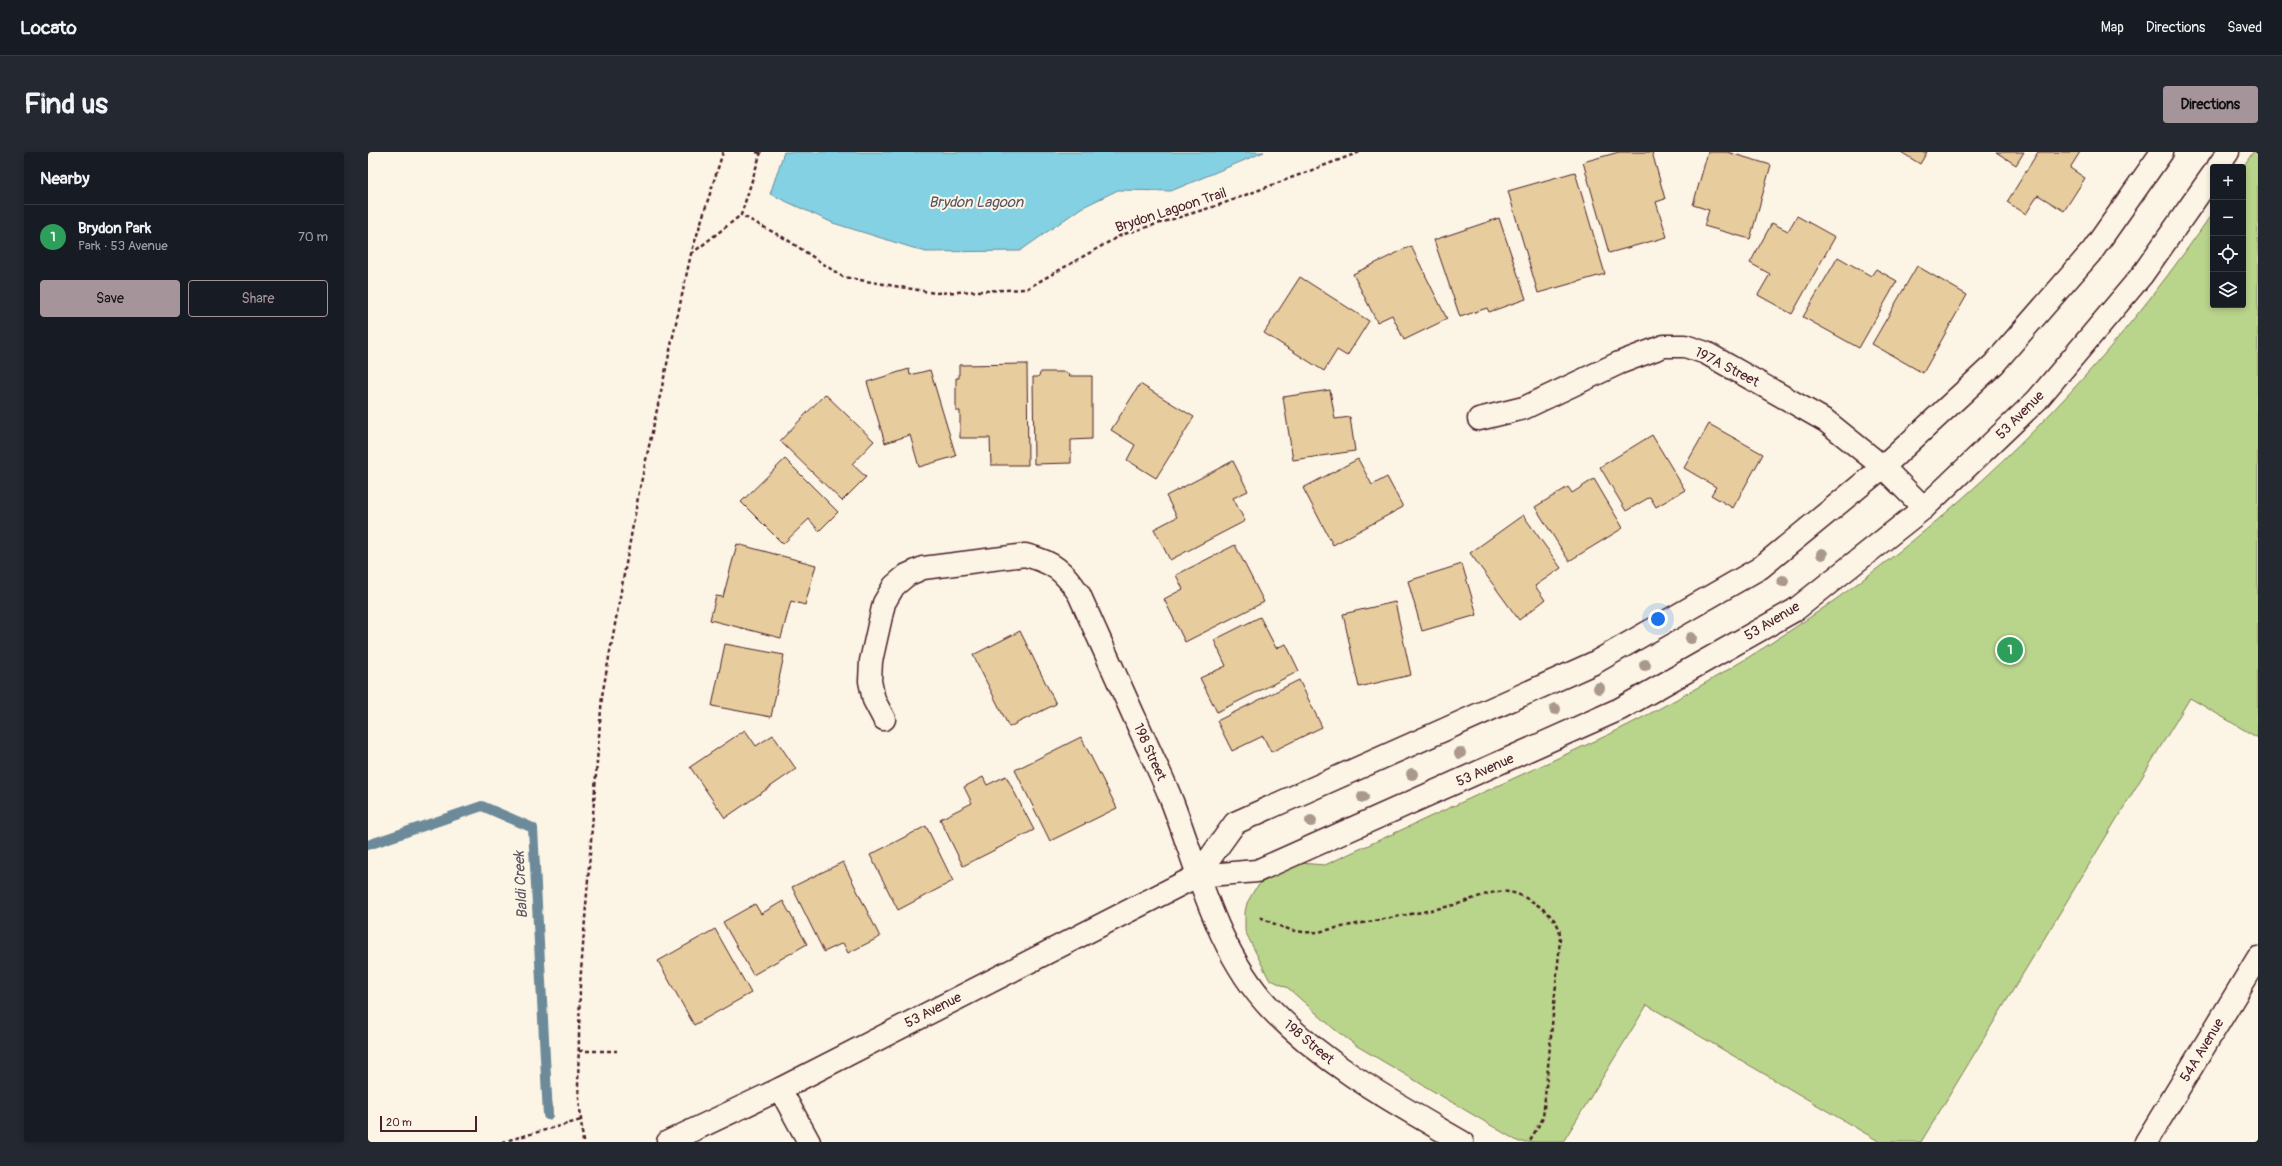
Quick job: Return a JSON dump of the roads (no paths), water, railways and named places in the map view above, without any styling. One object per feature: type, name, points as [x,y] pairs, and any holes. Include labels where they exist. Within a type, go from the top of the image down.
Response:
[{"type":"street","name":"53 Avenue","points":[[1197,876],[1234,823],[1594,663],[1760,568],[1883,467],[1994,364],[2092,250],[2162,152]]},
{"type":"street","points":[[2220,164],[2228,152]]},
{"type":"street","name":"53 Avenue","points":[[668,1142],[780,1089],[1197,876],[1257,871],[1620,709],[1795,610],[1924,508],[2037,400],[2142,275],[2210,178]]},
{"type":"street","name":"197A Street","points":[[1479,419],[1538,403],[1643,353],[1664,346],[1685,346],[1706,353],[1826,421],[1851,438],[1883,467],[1924,508]]},
{"type":"street","name":"198 Street","points":[[884,719],[874,700],[870,681],[871,661],[884,603],[894,586],[907,575],[923,568],[1025,555],[1042,559],[1056,566],[1067,576],[1079,594],[1173,804],[1197,876],[1237,963],[1250,984],[1270,1009],[1317,1051],[1345,1072],[1462,1142]]},
{"type":"street","name":"54A Avenue","points":[[2146,1142],[2258,958]]},
{"type":"street","points":[[780,1089],[809,1142]]},
{"type":"water","name":"Brydon Lagoon","points":[[784,152],[1264,152],[1171,191],[1118,190],[1081,208],[1020,251],[926,252],[833,223],[770,194]]},
{"type":"waterway","name":"Baldi Creek","points":[[368,845],[482,806],[533,828],[548,1115]]},
{"type":"place","name":"Brydon Park","points":[[2010,650]]}]
